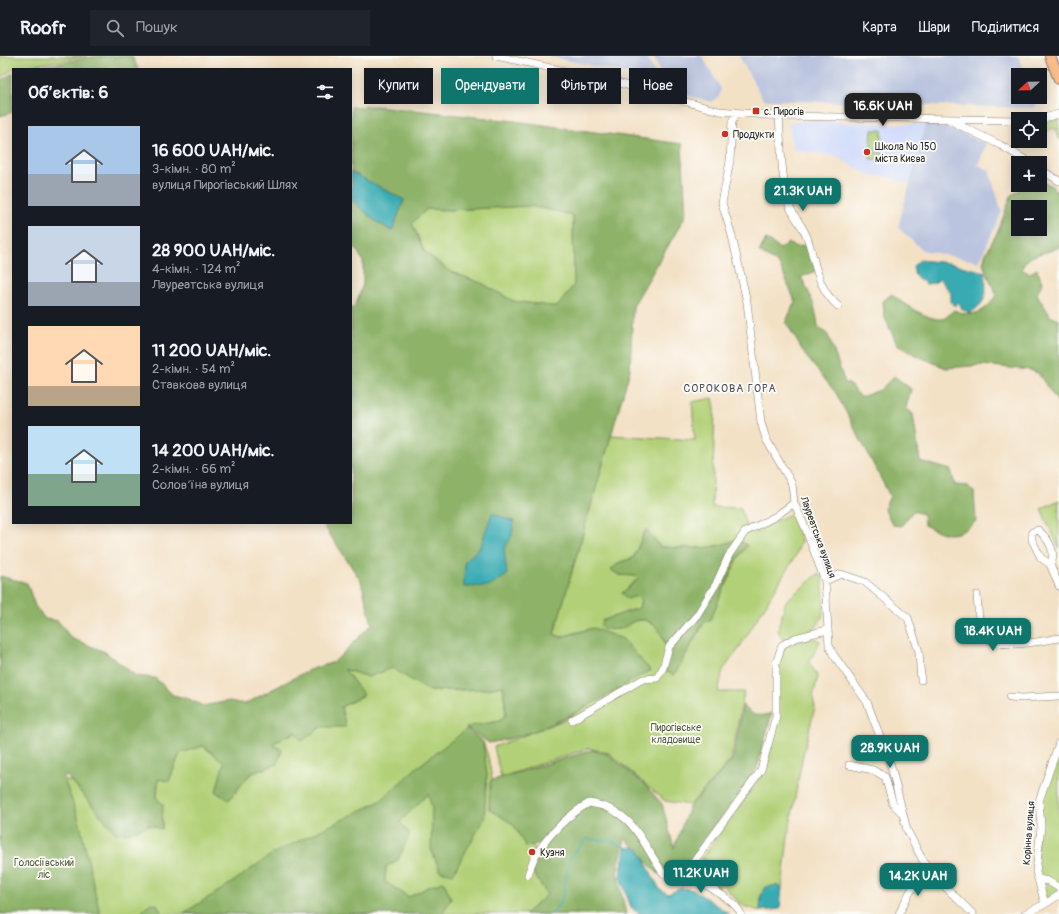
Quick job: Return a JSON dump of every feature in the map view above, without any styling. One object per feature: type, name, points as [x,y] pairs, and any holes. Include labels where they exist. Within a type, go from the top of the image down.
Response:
[{"type":"highway","points":[[1050,56],[1059,79]]},
{"type":"street","points":[[496,56],[615,82],[719,111],[779,116],[1011,120]]},
{"type":"street","name":"Лауреатська вулиця","points":[[736,113],[732,122],[730,161],[722,203],[732,236],[746,302],[761,422],[766,439],[792,484],[794,503],[805,527],[825,581],[829,645],[833,654],[867,702],[891,766],[907,830],[932,874],[973,914]]},
{"type":"street","points":[[1047,117],[1059,114]]},
{"type":"street","points":[[779,116],[783,175],[788,203],[794,216],[805,231],[819,278],[827,297],[838,306]]},
{"type":"street","points":[[945,118],[1020,156]]},
{"type":"street","points":[[1047,173],[1059,181]]},
{"type":"street","points":[[572,720],[643,679],[657,678],[663,668],[669,647],[697,615],[716,584],[729,555],[745,532],[776,516],[794,503]]},
{"type":"street","points":[[1050,564],[1059,586]]},
{"type":"street","points":[[825,581],[841,574],[865,582],[908,618],[919,652],[921,680]]},
{"type":"street","points":[[977,595],[981,630],[987,639],[997,643],[1011,644],[1059,638]]},
{"type":"street","points":[[528,875],[535,856],[548,838],[580,808],[589,802],[606,806],[618,812],[632,823],[663,873],[674,876],[690,867],[761,770],[776,716],[776,663],[782,645],[795,638],[827,630]]},
{"type":"street","points":[[1010,696],[1022,698],[1059,696]]},
{"type":"street","name":"Корінна вулиця","points":[[1045,904],[1036,872],[1041,827],[1039,801],[1059,743]]},
{"type":"street","points":[[849,765],[873,770],[885,777],[893,804],[902,813]]},
{"type":"street","points":[[688,875],[690,867]]},
{"type":"street","points":[[681,873],[688,875],[724,897],[740,909],[742,914]]},
{"type":"street","points":[[899,914],[913,886],[921,879],[932,874]]},
{"type":"street","points":[[1038,879],[1048,881],[1059,888]]},
{"type":"street","points":[[1025,914],[1059,895]]},
{"type":"shaded area","points":[[547,56],[646,56],[652,68],[629,68],[629,74],[621,72],[621,68],[598,67]]},
{"type":"shaded area","points":[[654,56],[702,56],[721,89],[719,97],[712,102],[687,96],[687,68],[659,68]]},
{"type":"shaded area","points":[[739,56],[1018,56],[1022,68],[1011,68],[1011,104],[1035,104],[1036,106],[1033,108],[763,100]]},
{"type":"shaded area","name":"Школа № 150 міста Києва","points":[[794,121],[931,125],[915,186],[885,176],[869,175],[835,156],[793,150],[789,125]]},
{"type":"shaded area","points":[[926,123],[938,124],[940,128],[943,128],[945,125],[986,144],[978,165],[989,170],[1002,212],[979,262],[922,250],[898,227]]},
{"type":"green space","points":[[0,56],[87,56],[12,68],[12,70],[0,78]]},
{"type":"green space","points":[[97,56],[132,56],[138,68],[35,68]]},
{"type":"green space","points":[[12,74],[12,112],[0,116],[0,81]]},
{"type":"green space","name":"Голосіївський ліс","points":[[376,106],[514,121],[682,144],[686,215],[633,306],[630,370],[554,634],[561,637],[593,628],[623,639],[650,670],[573,714],[532,732],[489,743],[466,727],[500,721],[506,714],[503,686],[487,689],[429,691],[392,668],[368,677],[344,669],[364,695],[341,707],[346,727],[321,727],[302,741],[295,732],[272,744],[282,750],[277,764],[250,774],[229,800],[216,792],[224,762],[203,746],[180,753],[169,781],[158,779],[157,799],[163,804],[162,829],[149,825],[131,832],[116,833],[66,775],[64,779],[79,820],[100,914],[0,914],[0,576],[27,583],[35,606],[45,619],[58,621],[71,638],[105,652],[136,676],[155,678],[173,695],[189,699],[203,706],[229,701],[245,704],[309,670],[334,662],[372,624],[361,581],[323,524],[352,524],[352,308],[355,306],[363,284],[363,261],[352,242],[352,200],[374,220],[391,231],[404,200],[352,173],[352,107]],"holes":[[[530,206],[573,215],[574,285],[557,307],[513,301],[483,284],[449,271],[424,251],[412,223],[427,209],[449,210]],[[507,519],[514,521],[509,540],[504,546],[492,554],[465,562]]]},
{"type":"green space","points":[[1059,119],[1059,140],[1055,128],[1047,131],[1047,122]]},
{"type":"green space","points":[[872,130],[882,130],[882,150],[873,149],[872,152],[883,153],[882,159],[870,159]]},
{"type":"green space","points":[[1047,183],[1059,193],[1059,247],[1032,257],[1024,264],[1022,270],[1030,273],[1037,269],[1042,283],[1037,294],[1051,317],[1059,319],[1059,404],[1038,373],[1030,370],[983,365],[946,368],[915,355],[897,344],[884,316],[883,301],[892,294],[901,302],[915,310],[936,319],[945,318],[954,310],[967,314],[973,314],[988,306],[996,295],[983,264],[985,255],[998,231],[1011,196],[1016,192],[1047,192]]},
{"type":"green space","points":[[530,206],[573,215],[574,285],[557,307],[513,301],[483,284],[449,271],[424,251],[412,223],[427,209],[449,210]]},
{"type":"green space","points":[[766,239],[780,249],[788,243],[796,247],[807,245],[816,271],[801,277],[812,301],[818,326],[828,335],[845,383],[849,384],[861,397],[880,390],[894,376],[911,389],[906,408],[913,414],[920,461],[951,470],[955,485],[968,486],[974,492],[976,521],[969,527],[963,531],[951,534],[939,532],[924,525],[923,514],[913,511],[901,526],[893,525],[884,509],[890,496],[836,393],[805,355],[786,322],[795,301],[779,264],[759,252]]},
{"type":"green space","name":"Пирогівське кладовище","points":[[713,398],[715,408],[712,507],[741,508],[746,526],[758,532],[764,527],[794,512],[801,541],[796,555],[738,650],[723,670],[718,692],[744,692],[731,760],[690,805],[665,801],[609,753],[589,748],[501,777],[494,747],[564,720],[650,670],[593,628],[561,637],[554,634],[611,435],[695,440],[692,402]],"holes":[[[646,529],[660,547],[709,547],[728,543],[737,539],[747,545],[736,561],[728,582],[674,675],[662,634],[657,627],[645,620],[632,621],[613,617],[639,608],[641,600],[629,586],[638,579],[635,576],[619,575],[618,563],[633,558]]]},
{"type":"green space","points":[[1059,500],[1059,548],[1041,509]]},
{"type":"green space","points":[[646,529],[660,547],[709,547],[728,543],[737,539],[747,545],[736,561],[710,620],[703,623],[674,675],[665,671],[667,657],[664,641],[661,634],[651,622],[637,620],[617,629],[603,629],[600,626],[603,620],[639,608],[641,600],[637,596],[627,599],[622,593],[638,579],[635,576],[619,575],[611,570],[618,563],[633,558]]},
{"type":"green space","points":[[818,574],[822,577],[824,606],[818,625],[810,631],[784,640],[780,636],[778,629],[786,601]]},
{"type":"green space","points":[[814,638],[820,641],[809,663],[818,676],[813,698],[815,707],[802,759],[788,837],[782,888],[776,885],[761,895],[760,911],[741,905],[722,884],[725,876],[703,857],[764,772],[776,725],[779,658],[786,645]]},
{"type":"green space","points":[[392,668],[430,691],[487,689],[503,686],[506,714],[500,721],[466,728],[483,742],[488,756],[493,785],[578,914],[100,914],[64,779],[72,782],[116,833],[149,825],[162,829],[157,799],[158,779],[169,781],[180,753],[203,746],[225,762],[216,792],[229,800],[250,774],[277,764],[272,744],[295,732],[302,740],[321,727],[341,707],[364,695],[343,669],[368,677]]},
{"type":"green space","points":[[743,705],[750,712],[756,715],[772,713],[757,768],[689,863],[658,874],[625,838],[617,873],[626,914],[525,914],[547,895],[531,869],[544,842],[526,847],[513,824],[489,809],[490,781],[592,750],[608,754],[646,786],[662,804],[674,848],[689,807],[733,759]]},
{"type":"green space","points":[[467,729],[483,742],[487,775],[484,819],[453,874],[440,871],[431,849],[432,808],[428,794],[400,822],[410,834],[398,860],[386,867],[385,882],[409,897],[430,886],[444,882],[451,898],[442,914],[182,914],[230,884],[272,854],[380,801],[416,768]]},
{"type":"green space","points":[[1059,743],[1059,895],[1045,904],[1036,872],[1039,801]]},
{"type":"green space","points":[[702,858],[724,876],[718,890],[694,876],[694,870]]},
{"type":"green space","points":[[151,903],[157,904],[162,914],[142,914],[144,908]]},
{"type":"water","points":[[352,173],[404,200],[392,231],[374,220],[352,200]]},
{"type":"water","points":[[920,260],[949,263],[985,272],[986,291],[983,300],[976,309],[970,313],[962,309],[959,302],[955,306],[951,302],[951,293],[940,279],[934,283],[926,284],[915,276],[913,266]]},
{"type":"water","points":[[492,513],[514,522],[512,536],[504,549],[507,575],[490,586],[464,587],[465,561],[480,548]]},
{"type":"water","points":[[625,847],[639,849],[660,890],[668,894],[681,888],[694,890],[729,914],[639,914],[631,907],[620,878]]},
{"type":"water","points":[[776,885],[782,888],[780,909],[760,911],[761,895],[766,887]]},
{"type":"waterway","points":[[550,914],[561,903],[570,858],[586,839],[610,841],[625,847]]},
{"type":"place","name":"с. Пирогів","points":[[756,111]]},
{"type":"place","name":"Продукти","points":[[725,134]]},
{"type":"place","name":"Школа № 150 міста Києва","points":[[867,152]]},
{"type":"place","name":"Кузня","points":[[532,852]]},
{"type":"district","name":"СОРОКОВА ГОРА","points":[[730,388]]}]
